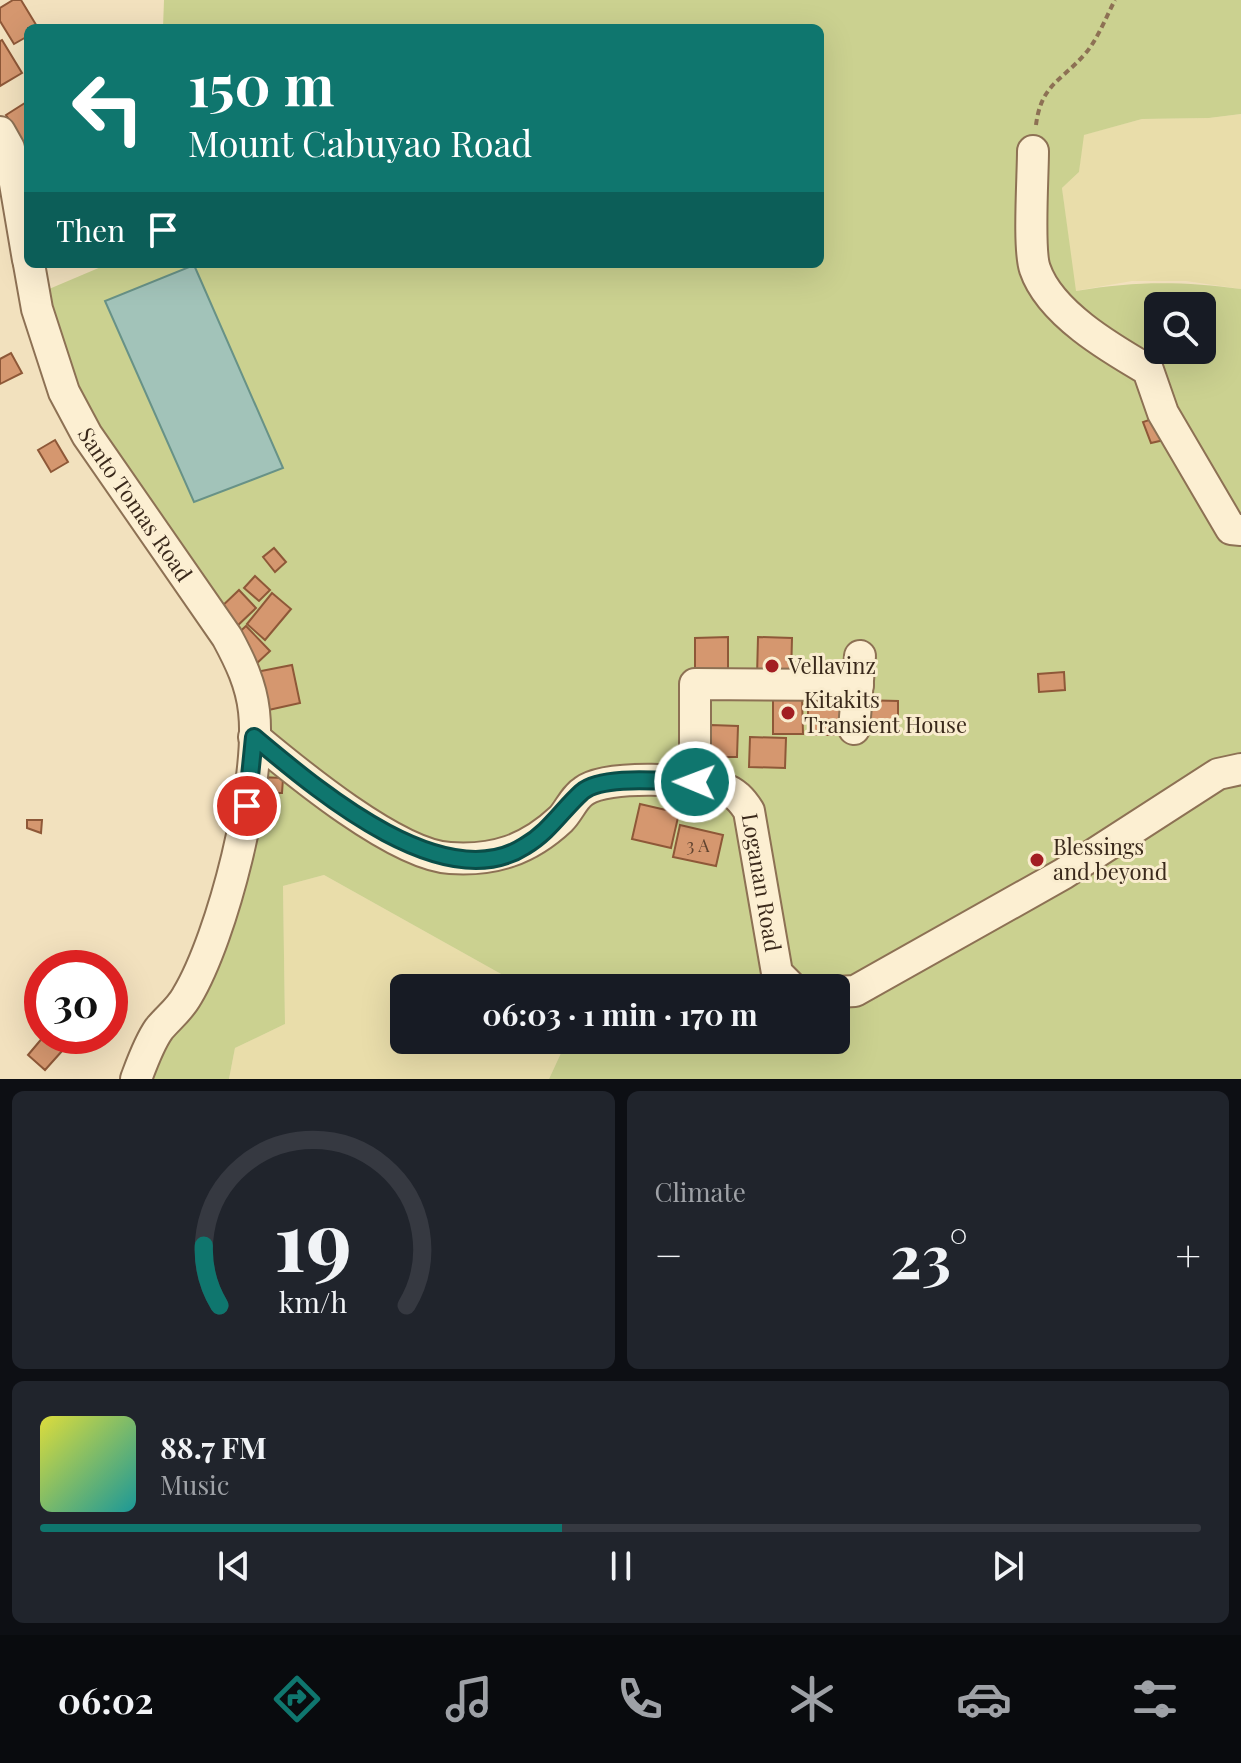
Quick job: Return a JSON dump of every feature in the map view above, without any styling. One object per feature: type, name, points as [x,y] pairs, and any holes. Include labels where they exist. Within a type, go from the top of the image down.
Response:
[{"type":"street","name":"Santo Tomas Road","points":[[0,132],[9,148],[24,238]]},
{"type":"street","points":[[1033,151],[1034,267],[1049,295],[1099,341],[1148,370],[1163,413],[1231,529],[1241,530]]},
{"type":"street","name":"Santo Tomas Road","points":[[29,268],[37,309],[64,392],[87,435],[190,581],[244,667],[254,711],[254,737],[239,852],[214,934],[187,996],[157,1032],[136,1079]]},
{"type":"street","points":[[695,782],[695,684],[859,670],[854,729]]},
{"type":"street","name":"Loganan Road","points":[[254,737],[350,812],[410,845],[446,858],[496,858],[524,848],[561,819],[584,790],[609,782],[695,782],[723,788],[740,797],[749,811],[778,974]]},
{"type":"street","points":[[850,991],[1063,874],[1218,774],[1241,769]]},
{"type":"path","points":[[1033,151],[1038,110],[1052,81],[1085,54],[1115,0]]},
{"type":"shaded area","points":[[1241,114],[1241,289],[1186,281],[1132,281],[1075,291],[1062,188],[1079,172],[1083,135],[1142,119]]},
{"type":"shaded area","points":[[324,875],[501,974],[390,974],[390,1054],[561,1054],[549,1079],[229,1079],[235,1048],[285,1024],[283,886]]},
{"type":"green space","points":[[164,0],[1241,0],[1241,114],[1142,119],[1084,135],[1079,172],[1062,188],[1076,291],[1158,283],[1241,289],[1241,1079],[549,1079],[561,1054],[850,1054],[850,974],[501,974],[324,875],[283,886],[285,1024],[235,1048],[229,1079],[136,1079],[239,852],[244,667],[87,435],[42,292],[99,268],[824,268],[824,24],[163,24]]},
{"type":"water","points":[[187,268],[195,268],[283,468],[194,502],[105,301]]},
{"type":"building","points":[[13,0],[21,0],[36,24],[24,24],[24,38],[14,44],[0,21],[0,8]]},
{"type":"building","points":[[0,41],[22,73],[0,86]]},
{"type":"building","points":[[24,104],[24,144],[6,115]]},
{"type":"building","points":[[11,353],[22,373],[0,384],[0,359]]},
{"type":"building","points":[[1155,418],[1164,440],[1151,443],[1143,422]]},
{"type":"building","points":[[55,440],[68,462],[51,472],[38,450]]},
{"type":"building","points":[[274,548],[286,562],[275,572],[263,557]]},
{"type":"building","points":[[255,576],[270,590],[259,601],[244,588]]},
{"type":"building","points":[[239,590],[256,608],[235,628],[218,610]]},
{"type":"building","points":[[272,593],[291,609],[265,640],[247,624]]},
{"type":"building","points":[[246,626],[270,651],[256,664],[232,639]]},
{"type":"building","points":[[728,637],[728,675],[695,675],[695,638]]},
{"type":"building","points":[[758,637],[792,638],[791,678],[757,677]]},
{"type":"building","points":[[292,665],[300,703],[264,711],[256,672]]},
{"type":"building","points":[[1064,672],[1065,690],[1039,692],[1038,674]]},
{"type":"building","points":[[773,696],[802,696],[803,734],[773,734]]},
{"type":"building","points":[[859,700],[898,701],[898,731],[859,731]]},
{"type":"building","points":[[808,704],[843,704],[843,735],[808,735]]},
{"type":"building","points":[[711,725],[738,726],[737,757],[711,757]]},
{"type":"building","points":[[750,737],[786,738],[785,768],[749,767]]},
{"type":"building","points":[[258,777],[283,778],[282,793],[277,793],[277,798],[257,797]]},
{"type":"building","points":[[640,804],[679,813],[671,848],[632,839]]},
{"type":"building","points":[[27,820],[42,820],[41,833],[27,828]]},
{"type":"building","points":[[680,825],[723,835],[716,866],[673,857]]},
{"type":"building","points":[[29,1054],[59,1054],[45,1070]]},
{"type":"place","name":"Vellavinz","points":[[772,666]]},
{"type":"place","name":"Kitakits Transient House","points":[[788,713]]},
{"type":"place","name":"Blessings and beyond","points":[[1037,860]]},
{"type":"route","points":[[247,806],[254,737],[350,812],[410,845],[446,858],[496,858],[524,848],[561,819],[584,790],[609,782],[695,782]]}]
